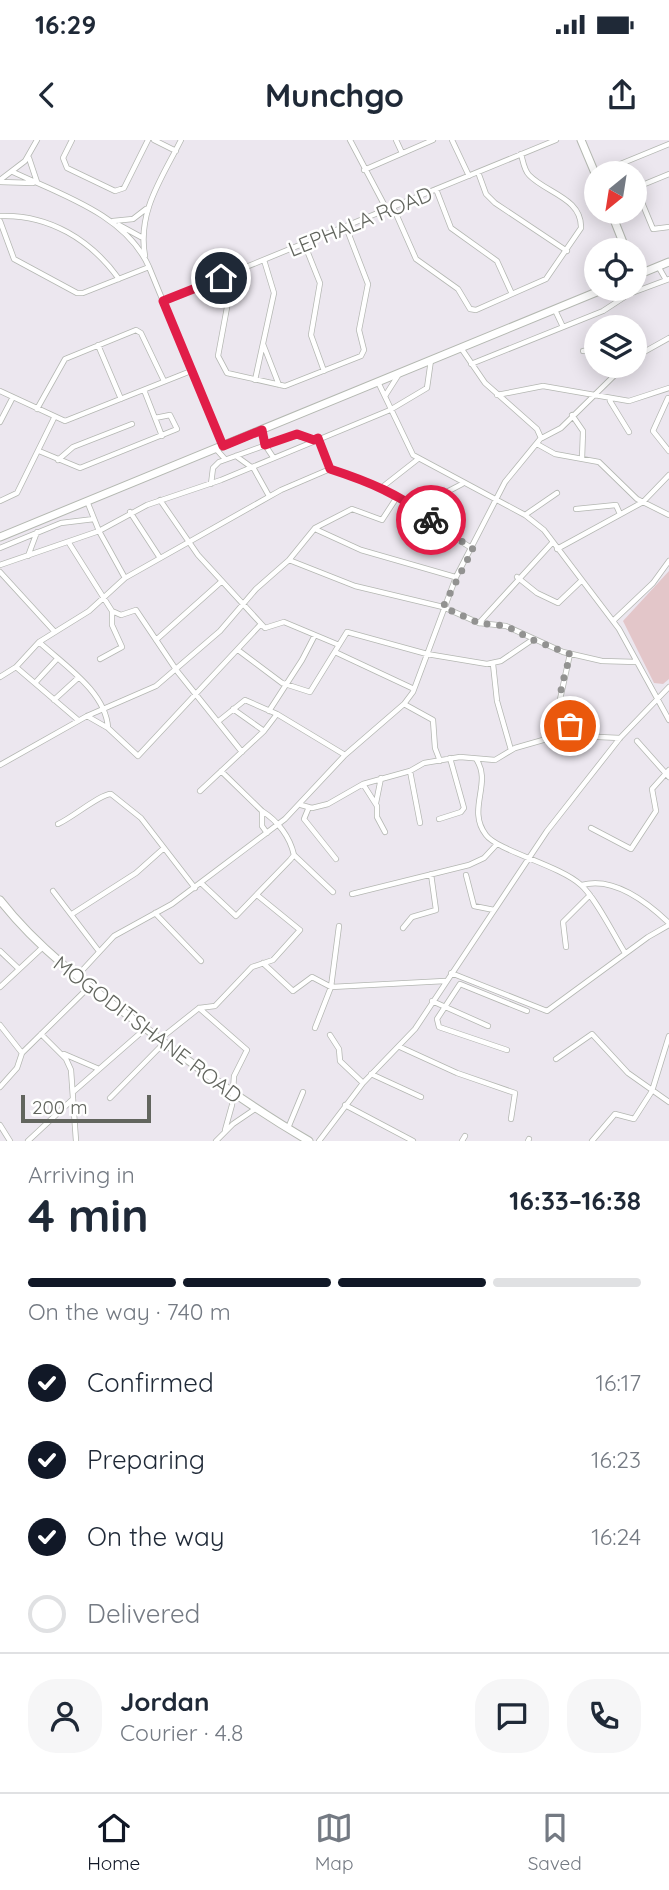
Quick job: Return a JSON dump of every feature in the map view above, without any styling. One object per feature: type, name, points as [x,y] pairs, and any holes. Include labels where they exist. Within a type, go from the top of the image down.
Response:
[{"type":"main road","points":[[581,140],[590,161]]},
{"type":"main road","points":[[647,270],[669,262]]},
{"type":"main road","points":[[0,537],[584,297]]},
{"type":"main road","name":"MOGODITSHANE ROAD","points":[[0,900],[43,947],[77,977],[231,1093],[309,1141]]},
{"type":"street","points":[[0,181],[28,157],[37,140]]},
{"type":"street","points":[[72,140],[63,158],[64,165],[115,191],[124,188],[148,140]]},
{"type":"street","points":[[154,140],[176,151]]},
{"type":"street","points":[[145,258],[141,237],[146,209],[181,140]]},
{"type":"street","points":[[350,140],[387,210]]},
{"type":"street","points":[[396,140],[402,153]]},
{"type":"street","points":[[364,170],[433,140]]},
{"type":"street","points":[[452,140],[468,176]]},
{"type":"street","name":"LEPHALA ROAD","points":[[163,301],[556,140]]},
{"type":"street","points":[[630,161],[669,144]]},
{"type":"street","points":[[393,207],[416,259],[458,289],[470,309],[476,310],[546,279],[581,228],[579,214],[570,203],[528,174],[521,154]]},
{"type":"street","points":[[28,157],[37,183]]},
{"type":"street","points":[[13,172],[141,237]]},
{"type":"street","points":[[478,172],[490,199],[567,251]]},
{"type":"street","points":[[648,183],[669,174]]},
{"type":"street","points":[[0,181],[37,183]]},
{"type":"street","points":[[436,189],[451,228],[496,261],[512,294]]},
{"type":"street","points":[[112,221],[133,219],[146,209]]},
{"type":"street","points":[[648,217],[653,229],[669,227]]},
{"type":"street","points":[[119,279],[102,256],[89,245],[35,218],[0,219],[14,259],[76,293],[83,293],[119,279],[149,267]]},
{"type":"street","points":[[112,221],[133,240],[145,258],[225,459]]},
{"type":"street","points":[[221,278],[228,298],[219,359],[227,373],[279,385],[361,356],[364,350],[359,331],[368,284],[346,227]]},
{"type":"street","points":[[304,243],[320,283],[311,335],[324,371]]},
{"type":"street","points":[[255,380],[274,293],[264,260]]},
{"type":"street","points":[[471,364],[612,307],[629,294],[668,279],[658,267]]},
{"type":"street","points":[[554,309],[563,327]]},
{"type":"street","points":[[37,409],[62,362],[138,330],[164,381]]},
{"type":"street","points":[[647,351],[669,338]]},
{"type":"street","points":[[263,344],[279,385]]},
{"type":"street","points":[[98,345],[121,399]]},
{"type":"street","points":[[461,348],[497,395],[537,429],[539,441],[555,454],[599,462],[643,502],[669,515]]},
{"type":"street","points":[[0,565],[69,543],[99,531],[130,512],[211,484],[390,410],[426,388],[431,360]]},
{"type":"street","points":[[0,391],[54,418],[70,420],[191,371]]},
{"type":"street","points":[[385,397],[399,373]]},
{"type":"street","points":[[77,977],[99,950],[123,930],[195,888],[301,805],[345,755],[404,704],[414,689],[456,577],[510,475],[539,441],[561,428],[611,378]]},
{"type":"street","points":[[378,382],[409,451],[418,459],[539,525],[613,621],[669,720]]},
{"type":"street","points":[[497,395],[543,386],[609,400],[629,401],[669,388]]},
{"type":"street","points":[[144,390],[162,436]]},
{"type":"street","points":[[661,391],[669,398],[653,431],[669,451]]},
{"type":"street","points":[[0,422],[13,397]]},
{"type":"street","points":[[609,400],[629,432]]},
{"type":"street","points":[[39,451],[80,468],[162,436],[178,426],[170,415],[155,418]]},
{"type":"street","points":[[572,415],[583,431],[582,459]]},
{"type":"street","points":[[0,501],[17,493],[54,418]]},
{"type":"street","points":[[58,460],[73,447],[132,424]]},
{"type":"street","points":[[262,430],[265,445],[273,457]]},
{"type":"street","points":[[211,484],[213,468],[225,459],[297,434],[316,439]]},
{"type":"street","points":[[316,439],[330,469]]},
{"type":"street","points":[[235,456],[251,466],[269,496]]},
{"type":"street","points":[[381,488],[418,459]]},
{"type":"street","points":[[0,677],[16,667],[39,642],[89,611],[125,578],[269,496],[330,469],[381,488],[416,508],[473,549]]},
{"type":"street","points":[[557,549],[643,502],[669,475]]},
{"type":"street","points":[[416,508],[463,484]]},
{"type":"street","points":[[525,515],[557,493]]},
{"type":"street","points":[[0,765],[102,708],[146,693],[177,671],[243,606],[256,589],[289,560],[315,528],[352,509],[382,520],[397,497]]},
{"type":"street","points":[[160,500],[222,581],[261,624],[268,629],[281,622],[339,645]]},
{"type":"street","points":[[87,501],[99,531],[125,578]]},
{"type":"street","points":[[576,509],[616,505],[620,514]]},
{"type":"street","points":[[130,512],[160,558]]},
{"type":"street","points":[[0,548],[61,523],[94,519]]},
{"type":"street","points":[[315,528],[361,550],[456,577]]},
{"type":"street","points":[[28,557],[37,532]]},
{"type":"street","points":[[69,543],[112,611],[121,615],[136,610],[177,671],[220,720],[242,752]]},
{"type":"street","points":[[479,623],[517,577],[552,543]]},
{"type":"street","points":[[289,560],[355,586],[443,607],[479,623],[506,626],[570,654],[615,663],[637,662]]},
{"type":"street","points":[[613,621],[653,583],[669,561]]},
{"type":"street","points":[[0,572],[54,631]]},
{"type":"street","points":[[517,577],[537,593],[558,603],[582,580]]},
{"type":"street","points":[[156,640],[222,581]]},
{"type":"street","points":[[100,660],[122,647],[112,625],[112,611]]},
{"type":"street","points":[[87,716],[108,728],[138,757],[261,624]]},
{"type":"street","points":[[238,650],[286,684],[312,692],[349,632],[427,654],[493,664],[533,640]]},
{"type":"street","points":[[270,711],[315,635]]},
{"type":"street","points":[[39,642],[78,677],[107,716],[108,728]]},
{"type":"street","points":[[335,652],[414,689]]},
{"type":"street","points":[[570,654],[559,704],[577,736]]},
{"type":"street","points":[[35,684],[57,659]]},
{"type":"street","points":[[493,664],[497,701],[511,750]]},
{"type":"street","points":[[16,667],[78,720]]},
{"type":"street","points":[[54,700],[78,677]]},
{"type":"street","points":[[319,1141],[363,1083],[400,1047],[530,856],[620,738],[669,687]]},
{"type":"street","points":[[220,720],[248,700],[277,714],[345,755]]},
{"type":"street","points":[[404,704],[433,720],[435,748],[440,761]]},
{"type":"street","points":[[233,709],[264,731]]},
{"type":"street","points":[[200,791],[264,731],[277,714]]},
{"type":"street","points":[[301,805],[309,807],[328,804],[363,784],[410,771],[424,763],[450,758],[495,760],[511,750],[540,740],[577,736],[620,738]]},
{"type":"street","points":[[591,828],[631,849],[656,811],[652,789],[668,774],[637,741]]},
{"type":"street","points":[[439,819],[461,812],[464,808],[450,758]]},
{"type":"street","points":[[475,758],[484,775],[478,797],[478,821],[488,838],[530,856],[582,885],[625,953]]},
{"type":"street","points":[[221,771],[278,824],[292,845],[293,855],[333,892]]},
{"type":"street","points":[[410,771],[420,823]]},
{"type":"street","points":[[381,778],[376,804],[377,817],[385,832]]},
{"type":"street","points":[[363,784],[376,804]]},
{"type":"street","points":[[58,824],[108,793],[137,814],[195,888]]},
{"type":"street","points":[[309,807],[304,819],[336,859]]},
{"type":"street","points":[[262,811],[262,826],[267,833]]},
{"type":"street","points":[[352,894],[480,861],[497,844]]},
{"type":"street","points":[[72,914],[136,873],[164,848]]},
{"type":"street","points":[[201,883],[236,916],[293,855]]},
{"type":"street","points":[[403,928],[411,917],[436,910],[431,874]]},
{"type":"street","points":[[466,875],[474,906],[494,910]]},
{"type":"street","points":[[451,973],[547,1011],[669,924],[632,894],[600,883],[582,885]]},
{"type":"street","points":[[53,891],[99,950]]},
{"type":"street","points":[[110,1098],[162,1042],[199,1008],[215,1006],[252,967],[273,960],[300,929],[257,895]]},
{"type":"street","points":[[566,947],[563,922],[590,895]]},
{"type":"street","points":[[155,913],[201,961]]},
{"type":"street","points":[[315,1028],[331,987],[339,926]]},
{"type":"street","points":[[0,987],[43,947]]},
{"type":"street","points":[[0,951],[19,970]]},
{"type":"street","points":[[263,963],[293,991],[312,977],[331,987],[446,981]]},
{"type":"street","points":[[507,1050],[437,1025],[437,1019],[460,984],[527,1011]]},
{"type":"street","points":[[0,1087],[17,1068],[22,1053],[89,986]]},
{"type":"street","points":[[432,1002],[488,1026]]},
{"type":"street","points":[[199,1008],[247,1050],[234,1076],[232,1105],[225,1130]]},
{"type":"street","points":[[0,1024],[22,1053]]},
{"type":"street","points":[[73,1093],[145,1029]]},
{"type":"street","points":[[41,1034],[60,1052],[71,1070],[76,1141]]},
{"type":"street","points":[[556,1059],[592,1034],[623,1069],[669,1102]]},
{"type":"street","points":[[330,1035],[339,1049],[340,1061],[363,1083]]},
{"type":"street","points":[[592,1141],[617,1114],[628,1120],[634,1119],[652,1091],[669,1036]]},
{"type":"street","points":[[400,1047],[457,1073],[515,1093],[510,1119]]},
{"type":"street","points":[[60,1052],[99,1069]]},
{"type":"street","points":[[371,1074],[421,1097]]},
{"type":"street","points":[[288,1129],[303,1092]]},
{"type":"street","points":[[28,1141],[73,1099]]},
{"type":"street","points":[[345,1105],[413,1141]]},
{"type":"street","points":[[216,1141],[225,1130],[255,1109]]},
{"type":"street","points":[[0,1125],[10,1141]]},
{"type":"shaded area","points":[[669,571],[669,679],[663,684],[654,683],[623,621]]},
{"type":"way so far","points":[[431,520],[473,549],[456,577],[443,607],[479,623],[506,626],[570,654],[559,704],[570,726]]},
{"type":"route","points":[[221,278],[163,301],[223,446],[262,430],[265,445],[297,434],[314,440],[318,438],[330,469],[381,488],[411,504],[431,520]]}]
